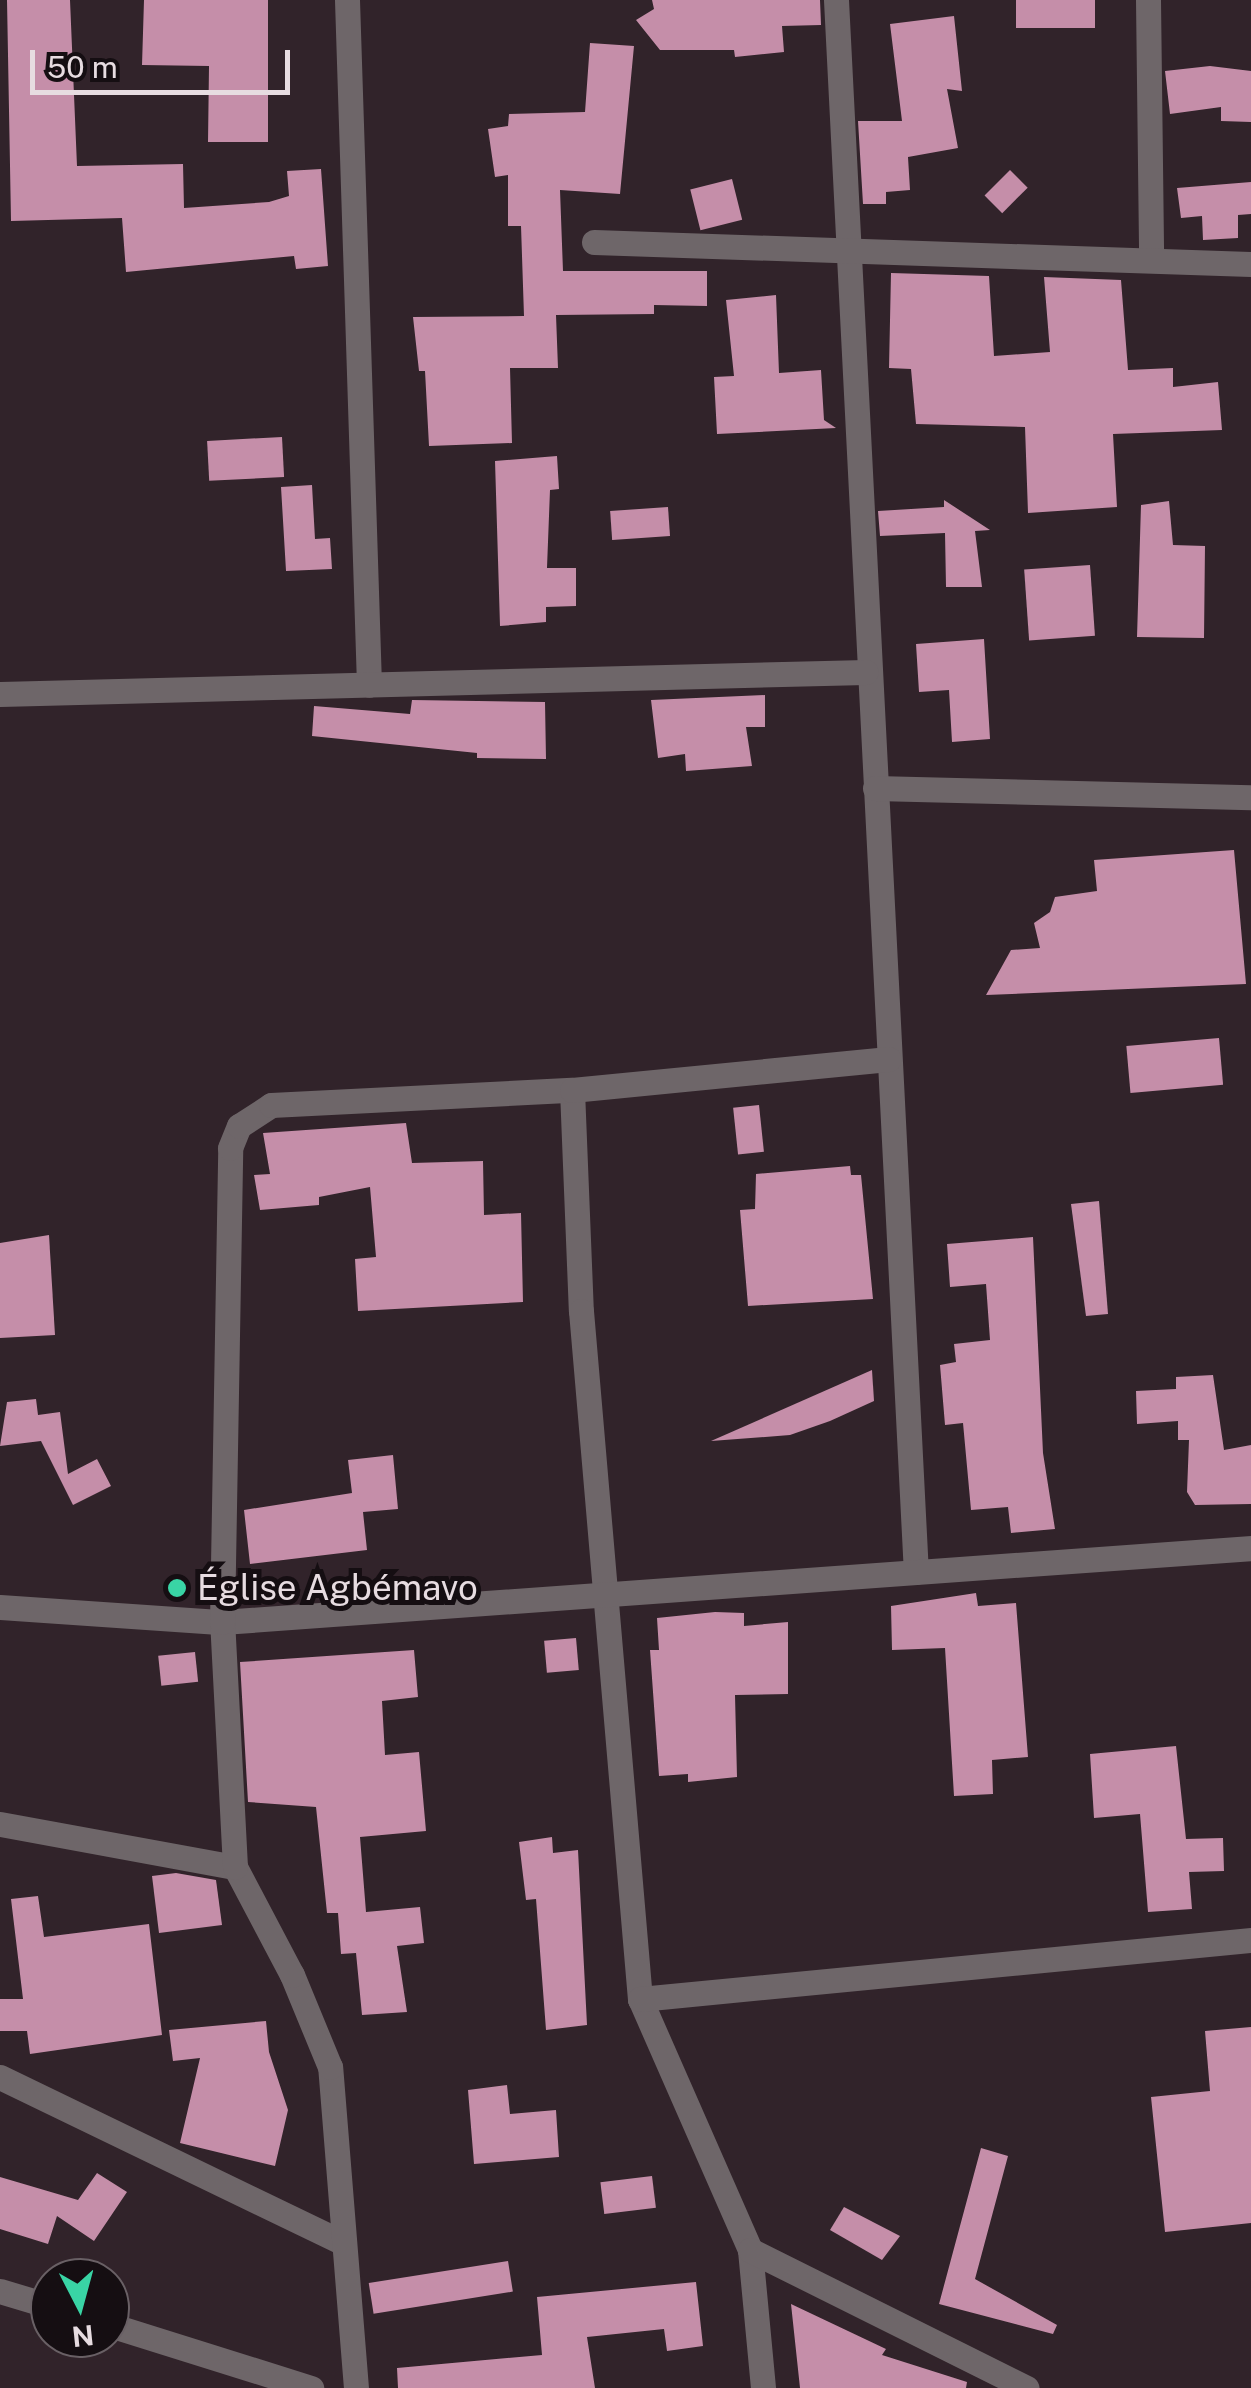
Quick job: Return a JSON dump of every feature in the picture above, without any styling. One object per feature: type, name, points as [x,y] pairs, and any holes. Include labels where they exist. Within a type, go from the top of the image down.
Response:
[{"type":"street","points":[[347,0],[369,685]]},
{"type":"street","points":[[836,0],[866,672],[916,1572]]},
{"type":"street","points":[[1148,0],[1151,258]]},
{"type":"street","points":[[594,242],[848,247],[1251,264]]},
{"type":"street","points":[[0,694],[866,672]]},
{"type":"street","points":[[875,788],[1251,798]]},
{"type":"street","points":[[356,2388],[330,2067],[308,2010],[235,1867],[222,1622],[230,1148],[240,1126],[271,1104],[572,1090],[888,1059]]},
{"type":"street","points":[[572,1090],[577,1254],[640,1999],[750,2250],[763,2388]]},
{"type":"street","points":[[0,1607],[222,1622],[1251,1548]]},
{"type":"street","points":[[0,1824],[235,1867]]},
{"type":"street","points":[[640,1999],[1251,1940]]},
{"type":"street","points":[[0,2077],[343,2243]]},
{"type":"street","points":[[750,2250],[1027,2388]]},
{"type":"street","points":[[0,2291],[30,2300]]},
{"type":"street","points":[[130,2331],[311,2388]]},
{"type":"building","points":[[7,0],[70,0],[77,166],[183,164],[184,208],[269,202],[289,196],[287,171],[321,169],[328,266],[296,269],[294,256],[126,272],[122,218],[11,221]]},
{"type":"building","points":[[144,0],[268,0],[268,142],[208,142],[209,66],[142,65]]},
{"type":"building","points":[[652,0],[820,0],[821,25],[782,26],[784,52],[735,57],[734,50],[660,50],[636,20],[654,9]]},
{"type":"building","points":[[1016,0],[1095,0],[1095,28],[1016,28]]},
{"type":"building","points":[[954,16],[962,91],[947,89],[958,148],[908,157],[910,190],[886,192],[886,204],[863,204],[858,121],[902,121],[890,24]]},
{"type":"building","points":[[590,43],[634,46],[620,194],[560,190],[563,271],[707,271],[707,306],[654,305],[654,314],[556,315],[558,368],[510,368],[512,443],[429,446],[425,371],[419,371],[413,317],[524,316],[521,226],[508,226],[508,175],[495,177],[488,129],[508,126],[509,114],[585,112]]},
{"type":"building","points":[[1210,66],[1251,71],[1251,122],[1221,121],[1221,107],[1170,114],[1165,71]]},
{"type":"building","points":[[1010,170],[1028,188],[1002,213],[985,195]]},
{"type":"building","points":[[732,179],[742,220],[700,230],[690,189]]},
{"type":"building","points":[[1251,182],[1251,214],[1238,215],[1238,238],[1203,240],[1202,216],[1181,218],[1177,188]]},
{"type":"building","points":[[891,273],[989,276],[994,356],[1050,352],[1044,277],[1121,280],[1128,370],[1173,368],[1173,387],[1218,382],[1222,430],[1113,434],[1117,507],[1028,513],[1025,427],[916,424],[911,369],[889,368]]},
{"type":"building","points":[[776,295],[779,373],[821,370],[824,420],[836,428],[717,434],[714,377],[734,376],[726,300]]},
{"type":"building","points":[[282,437],[284,477],[209,481],[207,441]]},
{"type":"building","points":[[557,456],[559,489],[550,490],[547,568],[576,568],[576,606],[546,607],[546,622],[500,626],[495,461]]},
{"type":"building","points":[[312,485],[315,539],[330,538],[332,569],[286,571],[281,487]]},
{"type":"building","points":[[944,500],[990,530],[975,531],[982,587],[946,587],[945,533],[880,536],[878,511],[944,507]]},
{"type":"building","points":[[1169,501],[1173,545],[1205,546],[1204,638],[1137,637],[1141,505]]},
{"type":"building","points":[[668,507],[670,536],[612,540],[610,511]]},
{"type":"building","points":[[1090,565],[1095,636],[1029,640],[1024,570]]},
{"type":"building","points":[[984,639],[990,739],[952,742],[949,690],[919,692],[916,644]]},
{"type":"building","points":[[765,695],[765,727],[746,727],[752,766],[686,771],[685,754],[658,758],[651,700]]},
{"type":"building","points":[[412,700],[545,702],[546,759],[477,758],[477,753],[312,736],[314,706],[410,714]]},
{"type":"building","points":[[1234,850],[1246,984],[986,995],[1011,950],[1040,948],[1034,923],[1050,912],[1055,897],[1097,891],[1094,860]]},
{"type":"building","points":[[1219,1038],[1223,1085],[1130,1093],[1126,1046]]},
{"type":"building","points":[[759,1105],[764,1152],[738,1154],[733,1108]]},
{"type":"building","points":[[406,1123],[412,1163],[483,1161],[484,1215],[521,1213],[523,1302],[358,1311],[355,1259],[376,1257],[370,1187],[319,1197],[319,1205],[260,1210],[254,1175],[270,1174],[263,1133]]},
{"type":"building","points":[[850,1166],[851,1175],[861,1175],[873,1299],[748,1306],[740,1210],[755,1209],[756,1174]]},
{"type":"building","points":[[1099,1201],[1108,1314],[1086,1316],[1071,1204]]},
{"type":"building","points":[[49,1235],[55,1335],[0,1338],[0,1243]]},
{"type":"building","points":[[1033,1237],[1043,1453],[1055,1529],[1011,1533],[1008,1507],[971,1510],[963,1423],[945,1425],[940,1365],[956,1362],[954,1344],[990,1340],[986,1284],[950,1287],[947,1244]]},
{"type":"building","points":[[872,1370],[874,1401],[830,1421],[790,1435],[711,1441]]},
{"type":"building","points":[[1213,1375],[1224,1450],[1251,1445],[1251,1504],[1195,1505],[1187,1492],[1189,1440],[1178,1440],[1178,1421],[1137,1424],[1136,1391],[1176,1389],[1176,1377]]},
{"type":"building","points":[[36,1399],[38,1415],[60,1412],[68,1474],[97,1459],[111,1486],[73,1505],[41,1441],[0,1446],[7,1402]]},
{"type":"building","points":[[393,1455],[398,1509],[363,1512],[367,1550],[250,1564],[244,1510],[352,1493],[348,1460]]},
{"type":"building","points":[[976,1593],[978,1606],[1016,1603],[1028,1757],[992,1760],[993,1794],[954,1796],[945,1648],[892,1650],[891,1606]]},
{"type":"building","points":[[744,1613],[744,1626],[788,1622],[788,1694],[735,1695],[737,1777],[688,1782],[688,1774],[659,1776],[650,1650],[659,1650],[657,1618]]},
{"type":"building","points":[[576,1638],[579,1670],[547,1673],[544,1641]]},
{"type":"building","points":[[414,1650],[418,1697],[382,1701],[385,1755],[419,1752],[426,1831],[360,1837],[366,1912],[420,1907],[424,1943],[397,1946],[407,2012],[362,2015],[356,1953],[341,1954],[338,1913],[327,1913],[316,1807],[248,1802],[240,1662]]},
{"type":"building","points":[[195,1652],[198,1682],[161,1686],[158,1656]]},
{"type":"building","points":[[1176,1746],[1186,1839],[1223,1838],[1224,1871],[1189,1872],[1192,1909],[1148,1912],[1140,1814],[1094,1818],[1090,1754]]},
{"type":"building","points":[[552,1837],[553,1853],[578,1850],[587,2025],[546,2030],[536,1899],[526,1900],[519,1842]]},
{"type":"building","points":[[176,1873],[216,1880],[222,1925],[159,1933],[152,1876]]},
{"type":"building","points":[[38,1896],[44,1937],[149,1924],[162,2035],[30,2054],[27,2031],[0,2031],[0,1999],[23,1999],[11,1899]]},
{"type":"building","points":[[266,2021],[269,2052],[288,2110],[275,2166],[180,2143],[200,2058],[173,2061],[169,2030]]},
{"type":"building","points":[[1251,2027],[1251,2223],[1165,2232],[1151,2097],[1210,2091],[1205,2031]]},
{"type":"building","points":[[507,2085],[510,2114],[556,2110],[559,2157],[474,2164],[468,2090]]},
{"type":"building","points":[[981,2148],[1008,2156],[975,2279],[1057,2325],[1053,2334],[939,2304]]},
{"type":"building","points":[[97,2173],[127,2192],[94,2241],[57,2216],[48,2244],[0,2229],[0,2177],[78,2200]]},
{"type":"building","points":[[652,2176],[656,2208],[604,2214],[600,2182]]},
{"type":"building","points":[[844,2207],[900,2236],[882,2260],[830,2230]]},
{"type":"building","points":[[508,2261],[513,2292],[374,2314],[369,2283]]},
{"type":"building","points":[[696,2282],[703,2346],[667,2351],[664,2329],[587,2337],[595,2388],[398,2388],[397,2368],[542,2355],[537,2297]]},
{"type":"building","points":[[791,2304],[886,2349],[882,2355],[967,2382],[966,2388],[800,2388]]},
{"type":"place","name":"Église Agbémavo","points":[[177,1588]]}]
